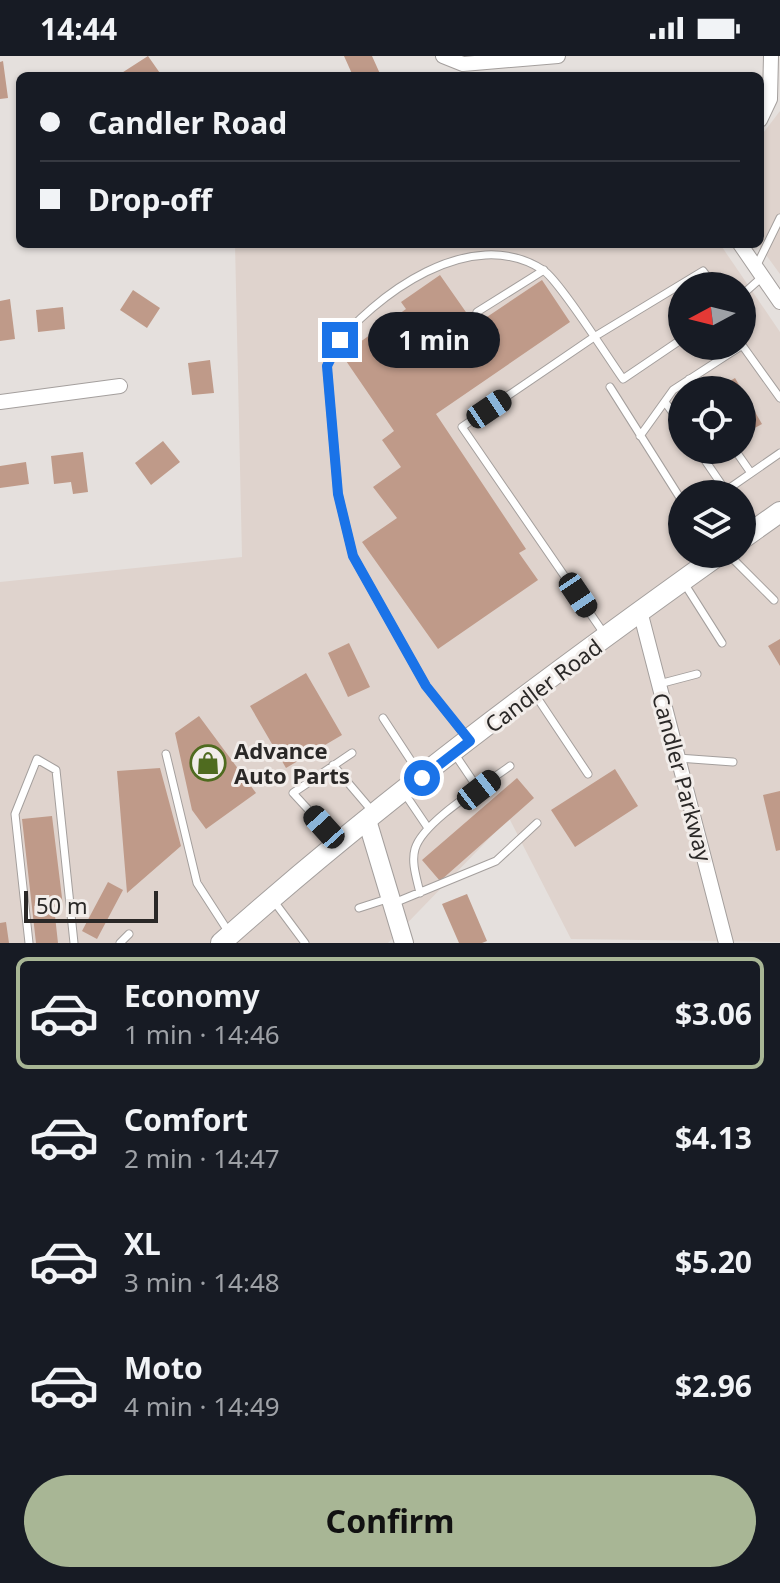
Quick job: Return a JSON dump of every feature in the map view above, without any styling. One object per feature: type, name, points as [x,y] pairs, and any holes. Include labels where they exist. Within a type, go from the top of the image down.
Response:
[{"type":"main road","points":[[756,529],[780,513]]},
{"type":"main road","name":"Candler Road","points":[[226,939],[371,817],[701,568]]},
{"type":"street","points":[[443,56],[463,64],[558,56]]},
{"type":"street","points":[[764,112],[770,99],[771,56]]},
{"type":"street","points":[[743,248],[780,302]]},
{"type":"street","points":[[0,402],[120,386]]},
{"type":"street","name":"Candler Parkway","points":[[640,611],[726,943]]},
{"type":"street","points":[[371,817],[404,943]]},
{"type":"lane","points":[[756,276],[780,218]]},
{"type":"lane","points":[[479,790],[462,747],[353,556],[338,494],[327,366],[331,351],[364,318],[411,279],[448,261],[480,253],[544,270],[623,379],[668,348]]},
{"type":"lane","points":[[477,312],[544,270]]},
{"type":"lane","points":[[606,637],[462,427],[594,337],[668,292]]},
{"type":"lane","points":[[694,376],[719,360]]},
{"type":"lane","points":[[752,360],[780,398]]},
{"type":"lane","points":[[610,387],[668,480]]},
{"type":"lane","points":[[640,436],[668,398]]},
{"type":"lane","points":[[665,402],[668,406]]},
{"type":"lane","points":[[741,480],[780,453]]},
{"type":"lane","points":[[745,464],[751,473]]},
{"type":"lane","points":[[742,568],[774,600]]},
{"type":"lane","points":[[683,581],[722,643]]},
{"type":"lane","points":[[659,684],[697,674]]},
{"type":"lane","points":[[533,693],[588,774]]},
{"type":"lane","points":[[383,718],[422,778]]},
{"type":"lane","points":[[339,844],[293,793],[352,753]]},
{"type":"lane","points":[[166,754],[197,883],[226,939]]},
{"type":"lane","points":[[678,758],[733,762]]},
{"type":"lane","points":[[29,943],[15,814],[37,759],[56,770],[74,943]]},
{"type":"lane","points":[[333,765],[371,817]]},
{"type":"lane","points":[[420,893],[413,859],[416,846],[428,828],[510,766]]},
{"type":"lane","points":[[404,792],[428,828]]},
{"type":"lane","points":[[359,908],[420,893],[496,861],[537,823]]},
{"type":"lane","points":[[273,899],[305,943]]},
{"type":"lane","points":[[120,943],[129,934]]},
{"type":"shaded area","points":[[780,111],[780,274],[761,248],[764,248],[764,132]]},
{"type":"shaded area","points":[[235,248],[723,248],[739,272],[668,272],[668,360],[756,360],[756,297],[780,332],[780,942],[571,939],[509,818],[388,943],[0,943],[0,582],[242,557]]},
{"type":"building","points":[[148,56],[159,72],[123,72]]},
{"type":"building","points":[[344,56],[372,56],[379,72],[351,72]]},
{"type":"building","points":[[3,61],[8,98],[0,99],[0,62]]},
{"type":"building","points":[[440,275],[475,325],[542,280],[570,322],[436,414],[526,549],[519,553],[538,580],[438,649],[362,542],[397,518],[373,487],[401,467],[382,440],[394,431],[342,355],[406,309],[401,302]]},
{"type":"building","points":[[133,290],[160,308],[147,328],[120,310]]},
{"type":"building","points":[[10,299],[15,339],[0,341],[0,301]]},
{"type":"building","points":[[63,307],[65,329],[38,332],[36,310]]},
{"type":"building","points":[[210,360],[214,393],[192,395],[188,363]]},
{"type":"building","points":[[756,414],[762,424],[756,427]]},
{"type":"building","points":[[163,441],[180,462],[151,485],[135,463]]},
{"type":"building","points":[[83,452],[88,492],[73,494],[71,482],[54,484],[51,456]]},
{"type":"building","points":[[26,462],[29,484],[0,488],[0,466]]},
{"type":"building","points":[[780,639],[780,666],[768,646]]},
{"type":"building","points":[[349,643],[370,687],[348,697],[328,653]]},
{"type":"building","points":[[306,673],[342,735],[286,768],[250,706]]},
{"type":"building","name":"Advance Auto Parts","points":[[199,716],[256,793],[206,829],[192,810],[175,733]]},
{"type":"building","points":[[160,768],[181,846],[127,893],[117,771]]},
{"type":"building","points":[[615,769],[638,806],[575,847],[551,810]]},
{"type":"building","points":[[517,778],[534,798],[440,881],[422,860]]},
{"type":"building","points":[[780,791],[780,850],[776,851],[763,795]]},
{"type":"building","points":[[52,816],[63,906],[54,907],[58,943],[36,943],[22,819]]},
{"type":"building","points":[[108,882],[123,890],[97,939],[82,931]]},
{"type":"building","points":[[467,894],[487,941],[482,943],[459,943],[442,904]]},
{"type":"building","points":[[6,922],[9,943],[0,943],[0,923]]},
{"type":"place","name":"Advance Auto Parts","points":[[208,763]]},
{"type":"route","points":[[340,340],[331,351],[327,366],[338,494],[353,556],[426,686],[470,741],[422,778]]}]
